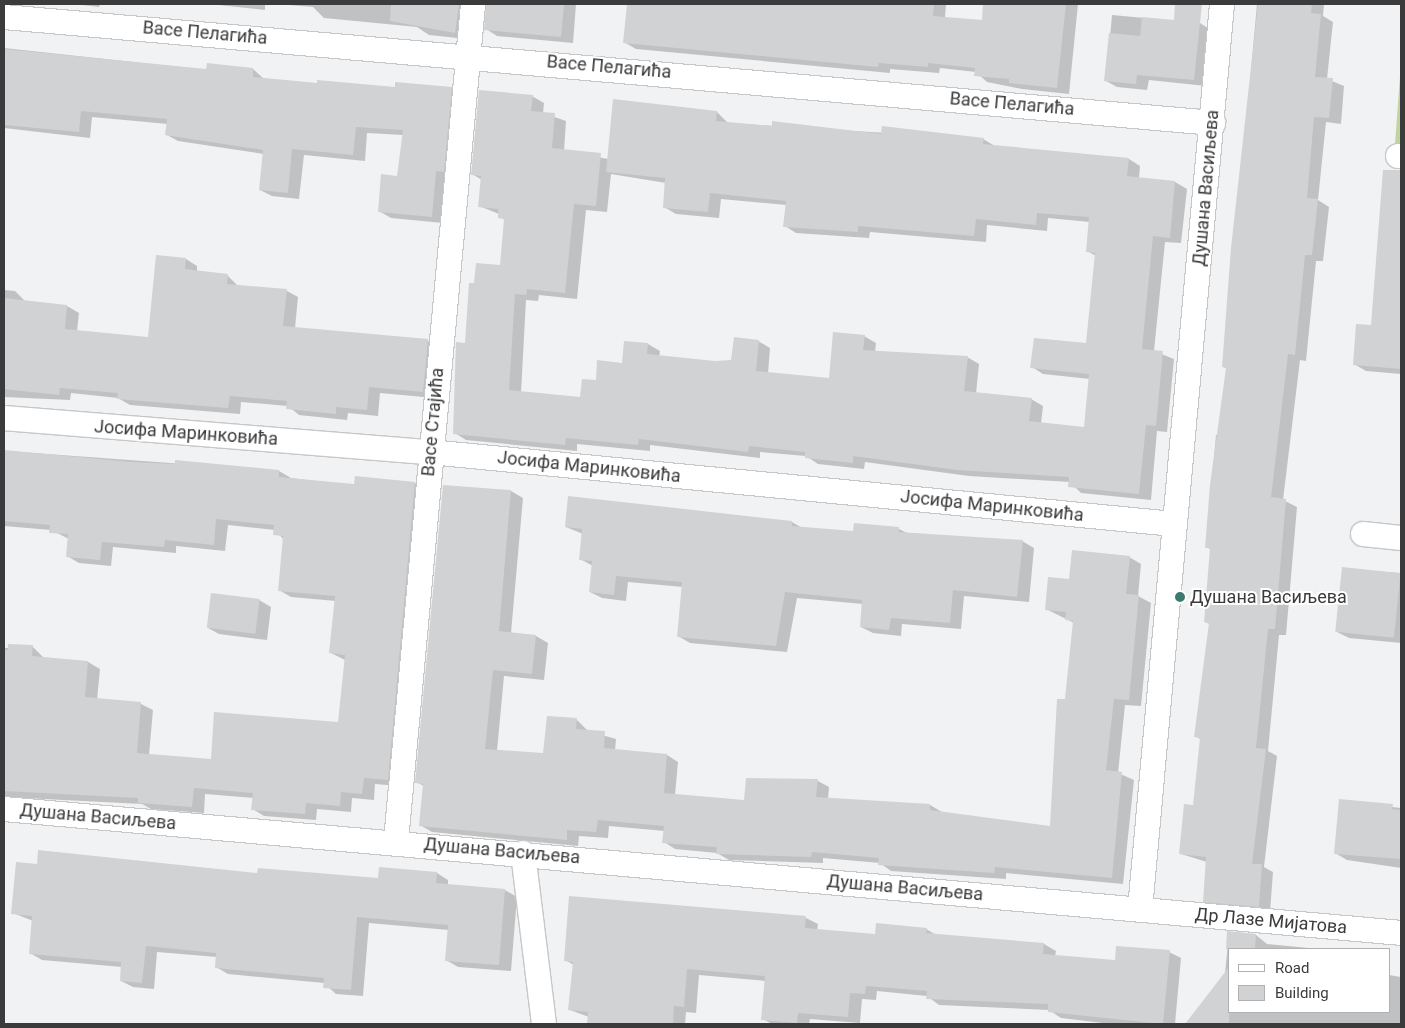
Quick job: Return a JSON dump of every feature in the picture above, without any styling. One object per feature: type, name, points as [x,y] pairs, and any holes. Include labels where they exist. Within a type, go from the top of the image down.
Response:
[{"type":"street","name":"Васе Стајића","points":[[396,841],[430,452],[473,4]]},
{"type":"street","name":"Душана Васиљева","points":[[4,809],[396,841],[1140,909],[1174,524],[1213,123],[1222,4]]},
{"type":"street","name":"Васе Пелагића","points":[[4,17],[468,54],[1213,123]]},
{"type":"street","name":"Јосифа Маринковића","points":[[4,418],[430,452],[1174,524]]},
{"type":"street","points":[[1363,534],[1401,538]]},
{"type":"street","points":[[523,853],[544,1024]]},
{"type":"street","name":"Др Лазе Мијатова","points":[[1140,909],[1401,933]]},
{"type":"green space","points":[[1401,63],[1401,144],[1395,144]]},
{"type":"building","points":[[391,4],[459,4],[455,33],[390,21]]},
{"type":"building","points":[[486,4],[564,4],[561,37],[484,30]]},
{"type":"building","points":[[627,4],[934,4],[933,16],[982,20],[983,4],[1066,4],[1057,88],[1009,83],[1009,79],[974,76],[975,68],[928,63],[928,67],[879,63],[878,67],[623,43]]},
{"type":"building","points":[[1175,4],[1202,4],[1194,80],[1137,75],[1136,84],[1104,81],[1109,33],[1140,36],[1142,17],[1174,20]]},
{"type":"building","points":[[1258,4],[1312,4],[1311,13],[1321,14],[1315,77],[1333,78],[1329,118],[1314,117],[1307,198],[1318,199],[1312,255],[1305,255],[1295,355],[1288,354],[1271,497],[1286,499],[1275,629],[1268,629],[1256,748],[1266,749],[1252,864],[1262,864],[1259,907],[1203,902],[1206,857],[1179,854],[1184,804],[1193,805],[1200,738],[1194,737],[1209,623],[1204,622],[1210,548],[1205,548],[1210,485],[1226,368],[1222,367],[1231,248]]},
{"type":"building","points":[[4,49],[206,69],[207,63],[253,68],[253,77],[317,83],[317,80],[395,87],[395,82],[452,87],[444,172],[436,171],[432,217],[378,212],[381,174],[397,176],[403,130],[356,127],[353,155],[292,149],[288,193],[259,190],[263,150],[165,135],[167,119],[81,111],[79,132],[4,125]]},
{"type":"building","points":[[479,90],[533,95],[531,111],[555,113],[552,148],[601,153],[596,206],[574,204],[565,293],[527,289],[526,295],[515,294],[509,390],[580,397],[582,379],[596,380],[597,360],[622,363],[624,341],[648,343],[647,354],[715,361],[731,360],[734,337],[759,340],[756,371],[829,378],[833,332],[865,335],[863,350],[968,356],[964,391],[1032,398],[1029,421],[1084,427],[1089,374],[1030,368],[1034,338],[1086,343],[1095,253],[1086,252],[1089,217],[1037,213],[1036,225],[976,219],[974,236],[858,226],[858,232],[783,227],[786,201],[710,193],[708,212],[663,208],[665,178],[606,172],[613,99],[717,111],[716,121],[772,126],[772,121],[881,134],[882,126],[984,138],[983,144],[1129,158],[1127,176],[1175,181],[1170,238],[1153,236],[1142,349],[1163,351],[1156,426],[1146,425],[1139,494],[1068,487],[1069,477],[957,470],[853,456],[853,463],[805,458],[805,452],[749,446],[748,452],[639,439],[638,445],[566,438],[565,445],[453,434],[456,342],[465,343],[469,283],[474,283],[476,263],[500,265],[504,219],[498,218],[498,209],[478,207],[481,176],[471,175]]},
{"type":"building","points":[[1383,170],[1401,170],[1401,369],[1353,365],[1356,324],[1371,325]]},
{"type":"building","points":[[156,255],[186,258],[185,269],[228,274],[227,284],[287,289],[283,326],[428,339],[423,392],[369,387],[367,410],[336,407],[336,414],[286,409],[287,401],[230,396],[228,408],[117,399],[118,393],[60,388],[59,395],[4,389],[4,298],[67,305],[65,329],[148,337]]},
{"type":"building","points":[[4,450],[131,462],[175,464],[175,460],[279,470],[279,477],[354,484],[355,476],[415,482],[388,780],[364,778],[362,794],[341,792],[340,806],[306,803],[305,814],[251,810],[253,793],[194,788],[192,807],[138,803],[138,798],[4,791],[4,650],[8,650],[8,644],[33,645],[32,656],[88,661],[85,697],[141,702],[137,753],[211,759],[214,712],[338,722],[345,655],[329,653],[335,596],[278,591],[283,536],[273,535],[274,525],[216,519],[214,545],[165,540],[164,547],[102,542],[100,560],[66,557],[68,534],[49,533],[50,525],[4,521]]},
{"type":"building","points":[[443,485],[511,490],[499,631],[536,635],[532,674],[493,670],[485,749],[543,753],[547,716],[577,718],[576,729],[605,731],[604,748],[667,754],[664,793],[744,800],[746,778],[818,779],[816,797],[930,804],[930,810],[1050,826],[1057,699],[1065,699],[1073,621],[1065,620],[1066,612],[1045,610],[1048,577],[1069,579],[1072,550],[1130,556],[1126,594],[1139,595],[1129,700],[1114,699],[1106,770],[1122,772],[1112,878],[995,867],[994,873],[878,865],[879,858],[812,852],[811,857],[716,854],[717,847],[662,843],[664,826],[598,820],[596,832],[567,830],[567,840],[419,826],[423,784],[415,783]]},
{"type":"building","points":[[568,496],[792,521],[792,526],[853,531],[854,523],[899,527],[899,532],[1023,540],[1017,597],[953,590],[950,623],[891,618],[889,630],[860,627],[862,600],[785,592],[776,646],[677,637],[682,582],[616,576],[614,595],[589,592],[592,561],[579,560],[582,529],[565,527]]},
{"type":"building","points":[[1342,567],[1401,573],[1394,638],[1335,632]]},
{"type":"building","points":[[211,593],[260,599],[255,634],[207,628]]},
{"type":"building","points":[[1339,799],[1393,804],[1392,809],[1401,810],[1401,859],[1334,854]]},
{"type":"building","points":[[38,850],[257,873],[258,868],[378,878],[379,867],[437,872],[436,883],[505,889],[499,965],[445,961],[448,925],[357,917],[351,990],[323,988],[324,978],[215,968],[216,953],[146,946],[142,983],[120,981],[121,962],[29,954],[32,916],[11,914],[16,862],[37,864]]},
{"type":"building","points":[[569,896],[806,916],[805,928],[875,934],[876,923],[927,928],[926,933],[1044,943],[1043,954],[1115,960],[1116,946],[1170,950],[1163,1024],[1048,1012],[1048,1004],[926,999],[927,991],[866,986],[865,994],[850,993],[848,1017],[798,1013],[797,1023],[761,1020],[765,976],[687,969],[684,1007],[674,1006],[673,1024],[587,1024],[588,1012],[568,1010],[573,962],[564,961]]},
{"type":"building","points":[[1227,931],[1256,934],[1255,948],[1226,949]]},
{"type":"building","points":[[1228,968],[1229,1024],[1185,1024]]},
{"type":"place","name":"Душана Васиљева","points":[[1180,597]]}]
